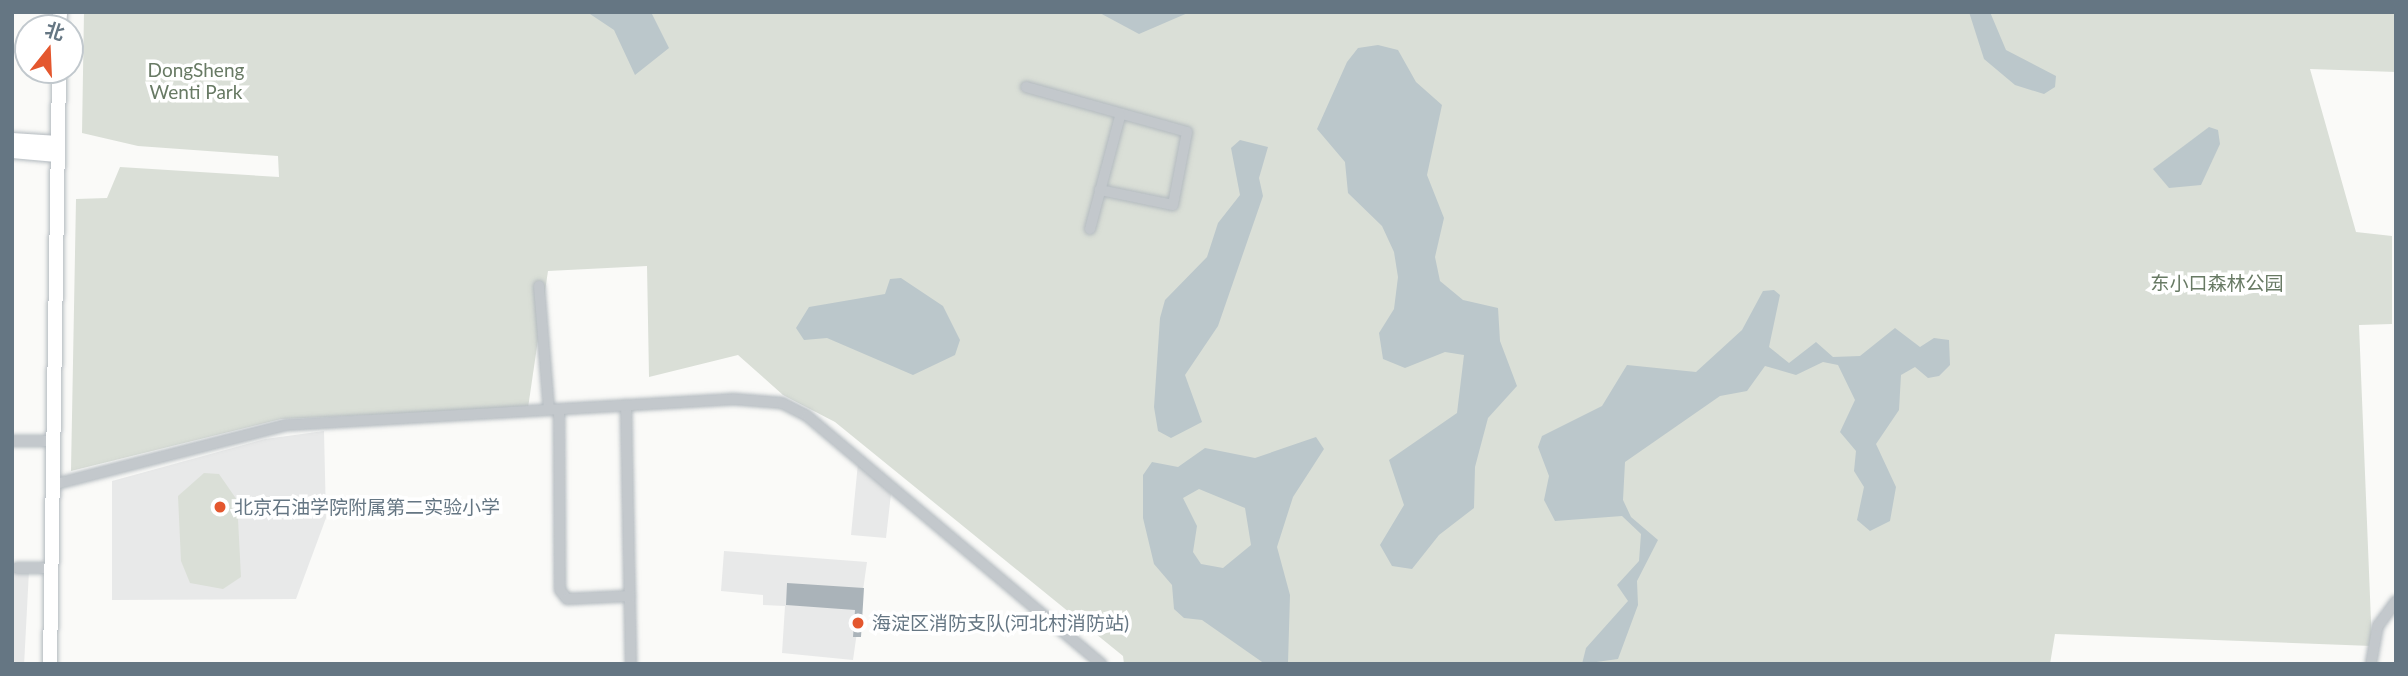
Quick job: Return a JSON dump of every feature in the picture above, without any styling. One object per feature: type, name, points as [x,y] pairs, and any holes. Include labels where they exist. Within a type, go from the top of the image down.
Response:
[{"type":"street","points":[[50,664],[59,84]]},
{"type":"street","points":[[1026,87],[1087,100],[1120,116],[1188,132],[1178,199],[1173,205],[1100,190]]},
{"type":"street","points":[[1090,229],[1120,116]]},
{"type":"street","points":[[12,140],[57,149]]},
{"type":"street","points":[[12,151],[57,149]]},
{"type":"street","points":[[539,286],[554,410],[560,590],[566,599],[629,596]]},
{"type":"street","points":[[52,485],[286,425],[732,399],[782,403],[807,415],[1101,664]]},
{"type":"street","points":[[626,405],[631,664]]},
{"type":"street","points":[[12,441],[53,441]]},
{"type":"street","points":[[17,568],[51,568]]},
{"type":"street","points":[[2371,664],[2378,626],[2396,601]]},
{"type":"shaded area","points":[[587,12],[651,12],[669,48],[635,75],[614,30]]},
{"type":"shaded area","points":[[1098,12],[1190,12],[1139,34]]},
{"type":"shaded area","points":[[1969,12],[1990,12],[2006,50],[2056,76],[2055,87],[2044,94],[2015,85],[1984,59]]},
{"type":"shaded area","points":[[1378,45],[1398,50],[1416,82],[1442,105],[1427,175],[1444,218],[1435,257],[1440,281],[1463,300],[1498,308],[1500,341],[1517,386],[1488,418],[1475,467],[1474,508],[1439,535],[1412,569],[1392,566],[1380,545],[1404,505],[1389,460],[1457,413],[1464,355],[1445,352],[1405,368],[1383,359],[1379,333],[1394,309],[1398,277],[1394,252],[1382,226],[1348,193],[1345,162],[1317,129],[1347,62],[1358,48]]},
{"type":"shaded area","points":[[2209,127],[2218,130],[2220,144],[2201,185],[2169,188],[2153,169]]},
{"type":"shaded area","points":[[1240,140],[1268,147],[1259,178],[1263,196],[1218,326],[1185,375],[1202,422],[1171,438],[1158,431],[1154,407],[1160,318],[1165,300],[1207,257],[1218,223],[1240,195],[1231,148]]},
{"type":"shaded area","points":[[901,278],[943,306],[960,340],[955,355],[913,375],[827,338],[804,340],[796,328],[809,307],[885,294],[890,279]]},
{"type":"shaded area","points":[[1774,290],[1780,295],[1769,347],[1789,363],[1816,342],[1833,357],[1860,356],[1895,328],[1920,347],[1934,338],[1949,340],[1950,365],[1939,376],[1928,378],[1915,367],[1901,375],[1899,410],[1876,444],[1896,487],[1890,521],[1870,531],[1857,520],[1864,487],[1854,471],[1856,451],[1840,432],[1855,400],[1838,365],[1823,362],[1796,375],[1765,366],[1747,391],[1720,396],[1625,462],[1623,500],[1631,517],[1658,540],[1637,581],[1638,605],[1618,659],[1582,664],[1586,648],[1628,601],[1617,585],[1639,561],[1641,534],[1622,516],[1555,521],[1544,500],[1549,476],[1538,447],[1542,436],[1602,406],[1627,365],[1696,372],[1742,330],[1763,291]]},
{"type":"shaded area","name":"北京石油学院附属第二实验小学","points":[[324,431],[326,518],[296,599],[112,600],[112,481],[265,439]]},
{"type":"shaded area","points":[[1316,437],[1324,449],[1293,497],[1277,547],[1290,595],[1288,663],[1265,664],[1202,620],[1184,618],[1174,609],[1172,585],[1154,564],[1143,518],[1143,475],[1152,462],[1178,467],[1205,448],[1255,458]],"holes":[[[1199,489],[1245,508],[1251,545],[1223,568],[1201,564],[1193,552],[1197,526],[1183,498]]]},
{"type":"shaded area","points":[[858,463],[891,494],[886,538],[851,535]]},
{"type":"shaded area","points":[[724,551],[867,562],[853,660],[782,653],[785,606],[763,605],[763,595],[721,591]]},
{"type":"shaded area","points":[[12,570],[29,571],[24,664],[12,664]]},
{"type":"green space","points":[[2396,12],[2396,72],[2310,69],[2356,232],[2392,236],[2392,324],[2359,325],[2372,646],[2055,634],[2050,664],[1124,664],[1123,656],[835,422],[783,395],[738,355],[649,377],[647,266],[548,271],[528,408],[281,419],[71,471],[76,199],[107,198],[120,167],[279,177],[278,156],[138,146],[82,133],[84,14]]},
{"type":"green space","points":[[204,473],[219,474],[237,500],[241,577],[223,589],[190,583],[181,561],[178,496]]},
{"type":"building","name":"海淀区消防支队(河北村消防站)","points":[[787,583],[864,588],[861,637],[853,637],[855,610],[786,605]]},
{"type":"place","name":"北京石油学院附属第二实验小学","points":[[220,507]]},
{"type":"place","name":"海淀区消防支队(河北村消防站)","points":[[858,623]]},
{"type":"park label","name":"DongSheng Wenti Park","points":[[196,81]]},
{"type":"park label","name":"东小口森林公园","points":[[2217,283]]}]
